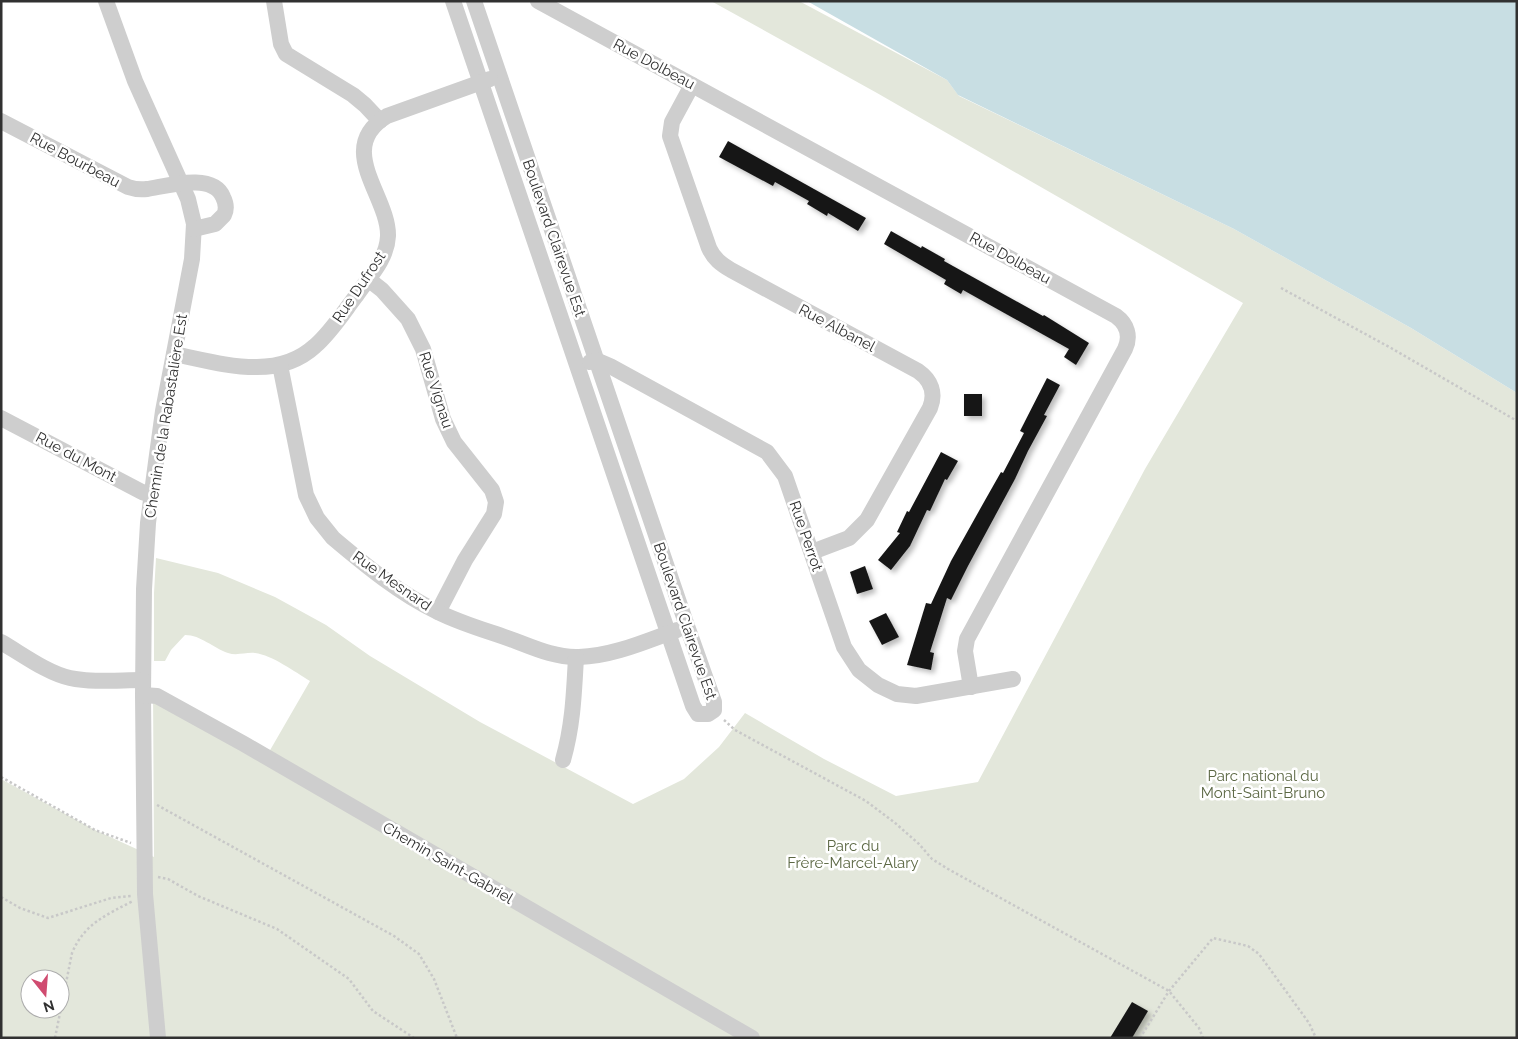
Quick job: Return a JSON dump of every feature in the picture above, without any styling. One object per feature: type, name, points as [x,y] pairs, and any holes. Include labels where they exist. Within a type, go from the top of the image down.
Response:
[{"type":"street","name":"Chemin de la Rabastalière Est","points":[[106,1],[135,81],[182,183],[190,206],[194,229],[192,259],[163,411],[152,495],[145,579],[143,687],[145,894],[158,1038]]},
{"type":"street","points":[[274,1],[281,44],[286,54],[353,95],[365,104],[380,121],[392,114],[499,76]]},
{"type":"street","name":"Boulevard Clairevue Est","points":[[454,1],[695,711],[698,714],[704,715],[714,710],[714,702],[474,1]]},
{"type":"street","name":"Rue Dolbeau","points":[[538,1],[1116,316],[1127,329],[1128,341],[1123,354],[969,636],[965,651],[971,687]]},
{"type":"street","name":"Rue Albanel","points":[[692,85],[672,122],[670,136],[709,248],[714,257],[720,264],[919,372],[926,377],[932,388],[930,408],[868,520],[849,538],[812,552]]},
{"type":"street","name":"Rue Bourbeau","points":[[1,120],[122,185],[145,189],[182,183],[215,186],[222,194],[226,212],[221,221],[194,229]]},
{"type":"street","name":"Rue Dufrost","points":[[174,354],[246,366],[268,367],[280,365],[297,358],[316,345],[331,329],[384,255],[388,237],[384,217],[369,178],[364,156],[368,135],[380,121]]},
{"type":"street","name":"Rue Vignau","points":[[368,279],[382,290],[408,318],[423,349],[444,419],[454,442],[492,490],[496,502],[494,514],[464,560],[438,612]]},
{"type":"street","points":[[578,366],[596,360]]},
{"type":"street","name":"Rue Perrot","points":[[596,360],[767,452],[785,476],[844,647],[860,670],[878,685],[896,694],[916,696],[1012,679]]},
{"type":"street","name":"Rue Mesnard","points":[[280,365],[304,487],[309,503],[317,518],[327,532],[341,545],[414,599],[438,612],[546,652],[576,657],[606,654],[687,626]]},
{"type":"street","name":"Rue du Mont","points":[[1,418],[142,492],[152,495]]},
{"type":"street","name":"Chemin Saint-Gabriel","points":[[1,642],[49,670],[70,678],[143,687],[752,1038]]},
{"type":"street","points":[[563,760],[570,737],[574,711],[576,657]]},
{"type":"path","points":[[1280,288],[1391,348],[1517,421]]},
{"type":"path","points":[[714,710],[735,730],[866,801],[894,822],[932,858],[948,869],[1169,991],[1199,1028],[1203,1038]]},
{"type":"path","points":[[1,778],[95,830],[144,848]]},
{"type":"path","points":[[152,802],[394,936],[419,954],[434,979],[457,1038]]},
{"type":"path","points":[[145,875],[168,879],[198,896],[277,929],[349,979],[372,1011],[414,1038]]},
{"type":"path","points":[[1,897],[20,908],[48,918],[111,898],[145,894]]},
{"type":"path","points":[[55,1038],[76,941],[96,921],[145,894]]},
{"type":"path","points":[[1140,1038],[1169,991],[1214,938],[1248,946],[1259,954],[1309,1023],[1316,1038]]},
{"type":"green space","points":[[711,1],[799,1],[947,80],[959,96],[1234,229],[1411,328],[1517,393],[1517,1038],[1,1038],[1,779],[95,830],[154,857],[153,688],[269,752],[310,681],[283,664],[262,654],[228,653],[202,639],[185,635],[171,650],[165,661],[154,661],[156,558],[218,573],[275,597],[326,625],[370,656],[480,722],[633,804],[684,779],[719,747],[745,713],[824,759],[896,796],[978,782],[1145,469],[1243,303],[877,93]]},
{"type":"shaded area","points":[[807,1],[1517,1],[1517,393],[1411,328],[1234,229],[958,95],[947,80]]},
{"type":"building","points":[[728,141],[866,218],[858,231],[828,213],[827,216],[807,204],[809,201],[775,182],[773,186],[719,157]]},
{"type":"building","points":[[891,231],[921,248],[922,246],[945,259],[944,261],[1044,315],[1089,343],[1076,365],[1064,357],[1069,349],[963,290],[961,294],[944,284],[946,280],[884,244]]},
{"type":"building","points":[[1047,378],[1060,385],[1044,415],[1047,416],[951,600],[947,598],[930,652],[934,653],[931,670],[907,665],[926,603],[931,604],[951,561],[1001,472],[1003,473],[1024,433],[1020,431]]},
{"type":"building","points":[[964,394],[982,394],[982,416],[964,416]]},
{"type":"building","points":[[941,452],[958,461],[947,480],[945,479],[930,511],[927,510],[910,546],[891,570],[878,560],[900,533],[897,532],[907,511],[909,512]]},
{"type":"building","points":[[865,566],[873,589],[857,594],[850,572]]},
{"type":"building","points":[[886,613],[899,637],[882,645],[869,621]]},
{"type":"building","points":[[1132,1002],[1148,1011],[1132,1038],[1110,1038]]},
{"type":"park label","name":"Parc national du Mont-Saint-Bruno","points":[[1263,784]]},
{"type":"park label","name":"Parc du Frère-Marcel-Alary","points":[[853,854]]}]
